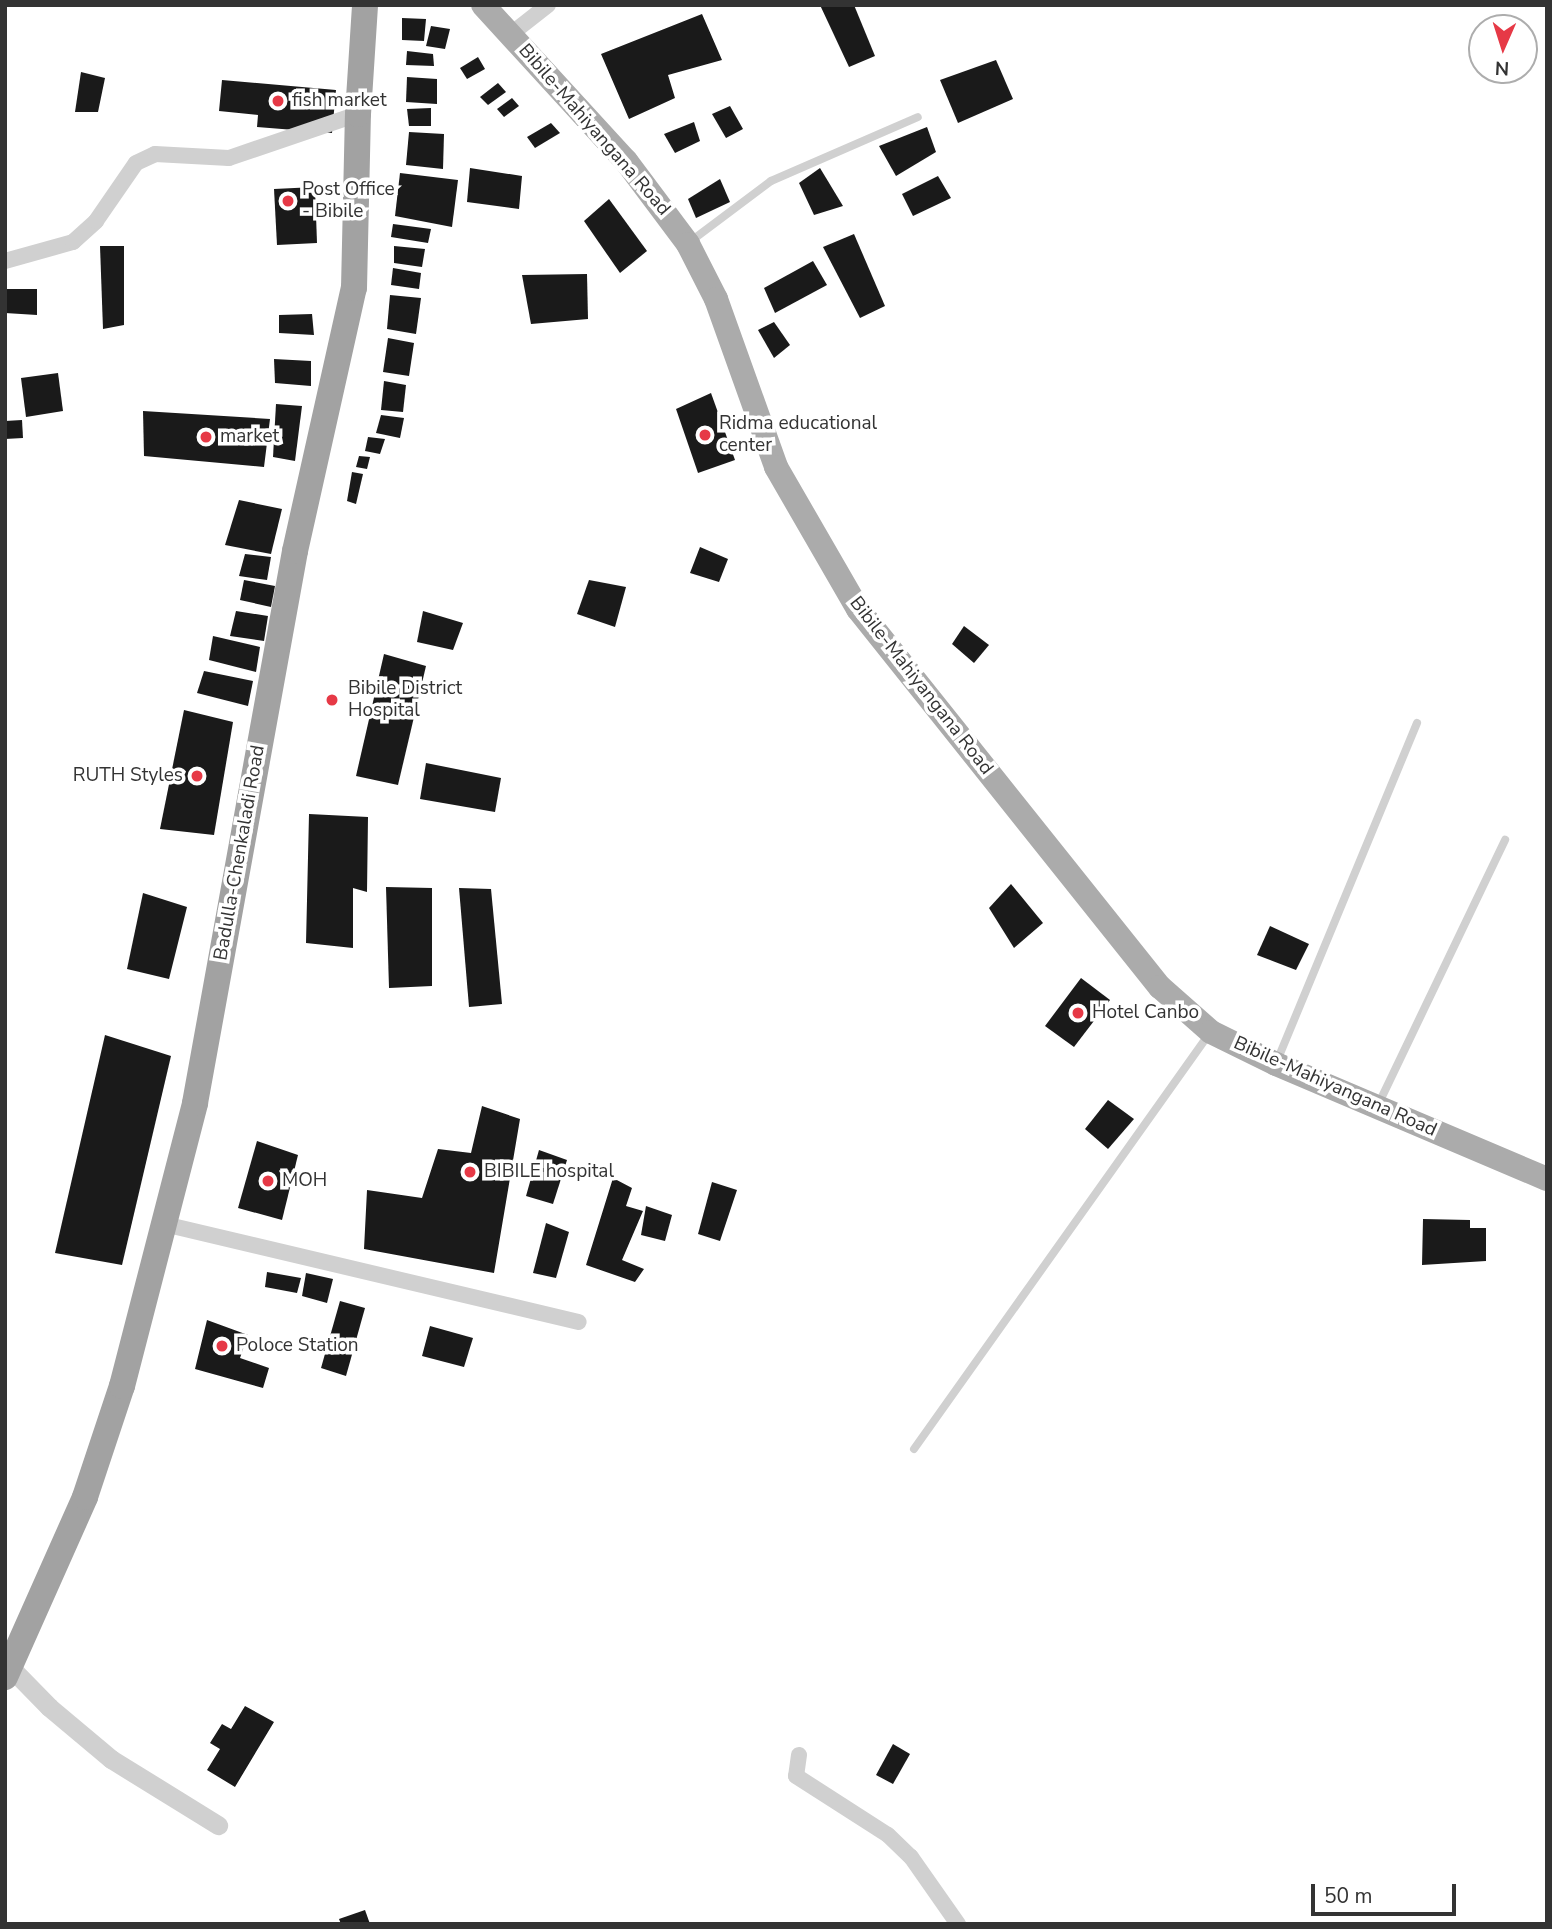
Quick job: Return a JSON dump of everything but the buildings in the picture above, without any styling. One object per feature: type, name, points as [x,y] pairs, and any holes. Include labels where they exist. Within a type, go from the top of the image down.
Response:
[{"type":"highway","name":"Badulla-Chenkaladi Road","points":[[7,1668],[85,1497],[122,1387],[195,1103],[295,551],[354,288],[358,114],[365,5]]},
{"type":"main road","name":"Bibile-Mahiyangana Road","points":[[482,5],[626,161],[688,244],[716,299],[776,467],[858,609],[1160,987],[1210,1032],[1276,1064],[1547,1179]]},
{"type":"street","points":[[511,34],[548,5]]},
{"type":"street","points":[[5,261],[73,242],[96,221],[136,163],[155,154],[229,158],[358,114]]},
{"type":"street","points":[[164,1224],[579,1322]]},
{"type":"street","points":[[7,1668],[111,1759],[218,1825]]},
{"type":"street","points":[[799,1755],[796,1776],[888,1835],[911,1857],[958,1924]]},
{"type":"lane","points":[[688,244],[771,181],[918,117]]},
{"type":"lane","points":[[1276,1064],[1418,723]]},
{"type":"lane","points":[[1378,1106],[1505,840]]},
{"type":"lane","points":[[914,1449],[1210,1032]]},
{"type":"place","name":"fish market","points":[[278,101]]},
{"type":"place","name":"Post Office - Bibile","points":[[288,201]]},
{"type":"place","name":"Ridma educational center","points":[[705,435]]},
{"type":"place","name":"market","points":[[206,437]]},
{"type":"place","name":"Bibile District Hospital","points":[[332,700]]},
{"type":"place","name":"RUTH Styles","points":[[197,776]]},
{"type":"place","name":"Hotel Canbo","points":[[1078,1013]]},
{"type":"place","name":"BIBILE hospital","points":[[470,1172]]},
{"type":"place","name":"MOH","points":[[268,1181]]},
{"type":"place","name":"Poloce Station","points":[[222,1346]]}]
